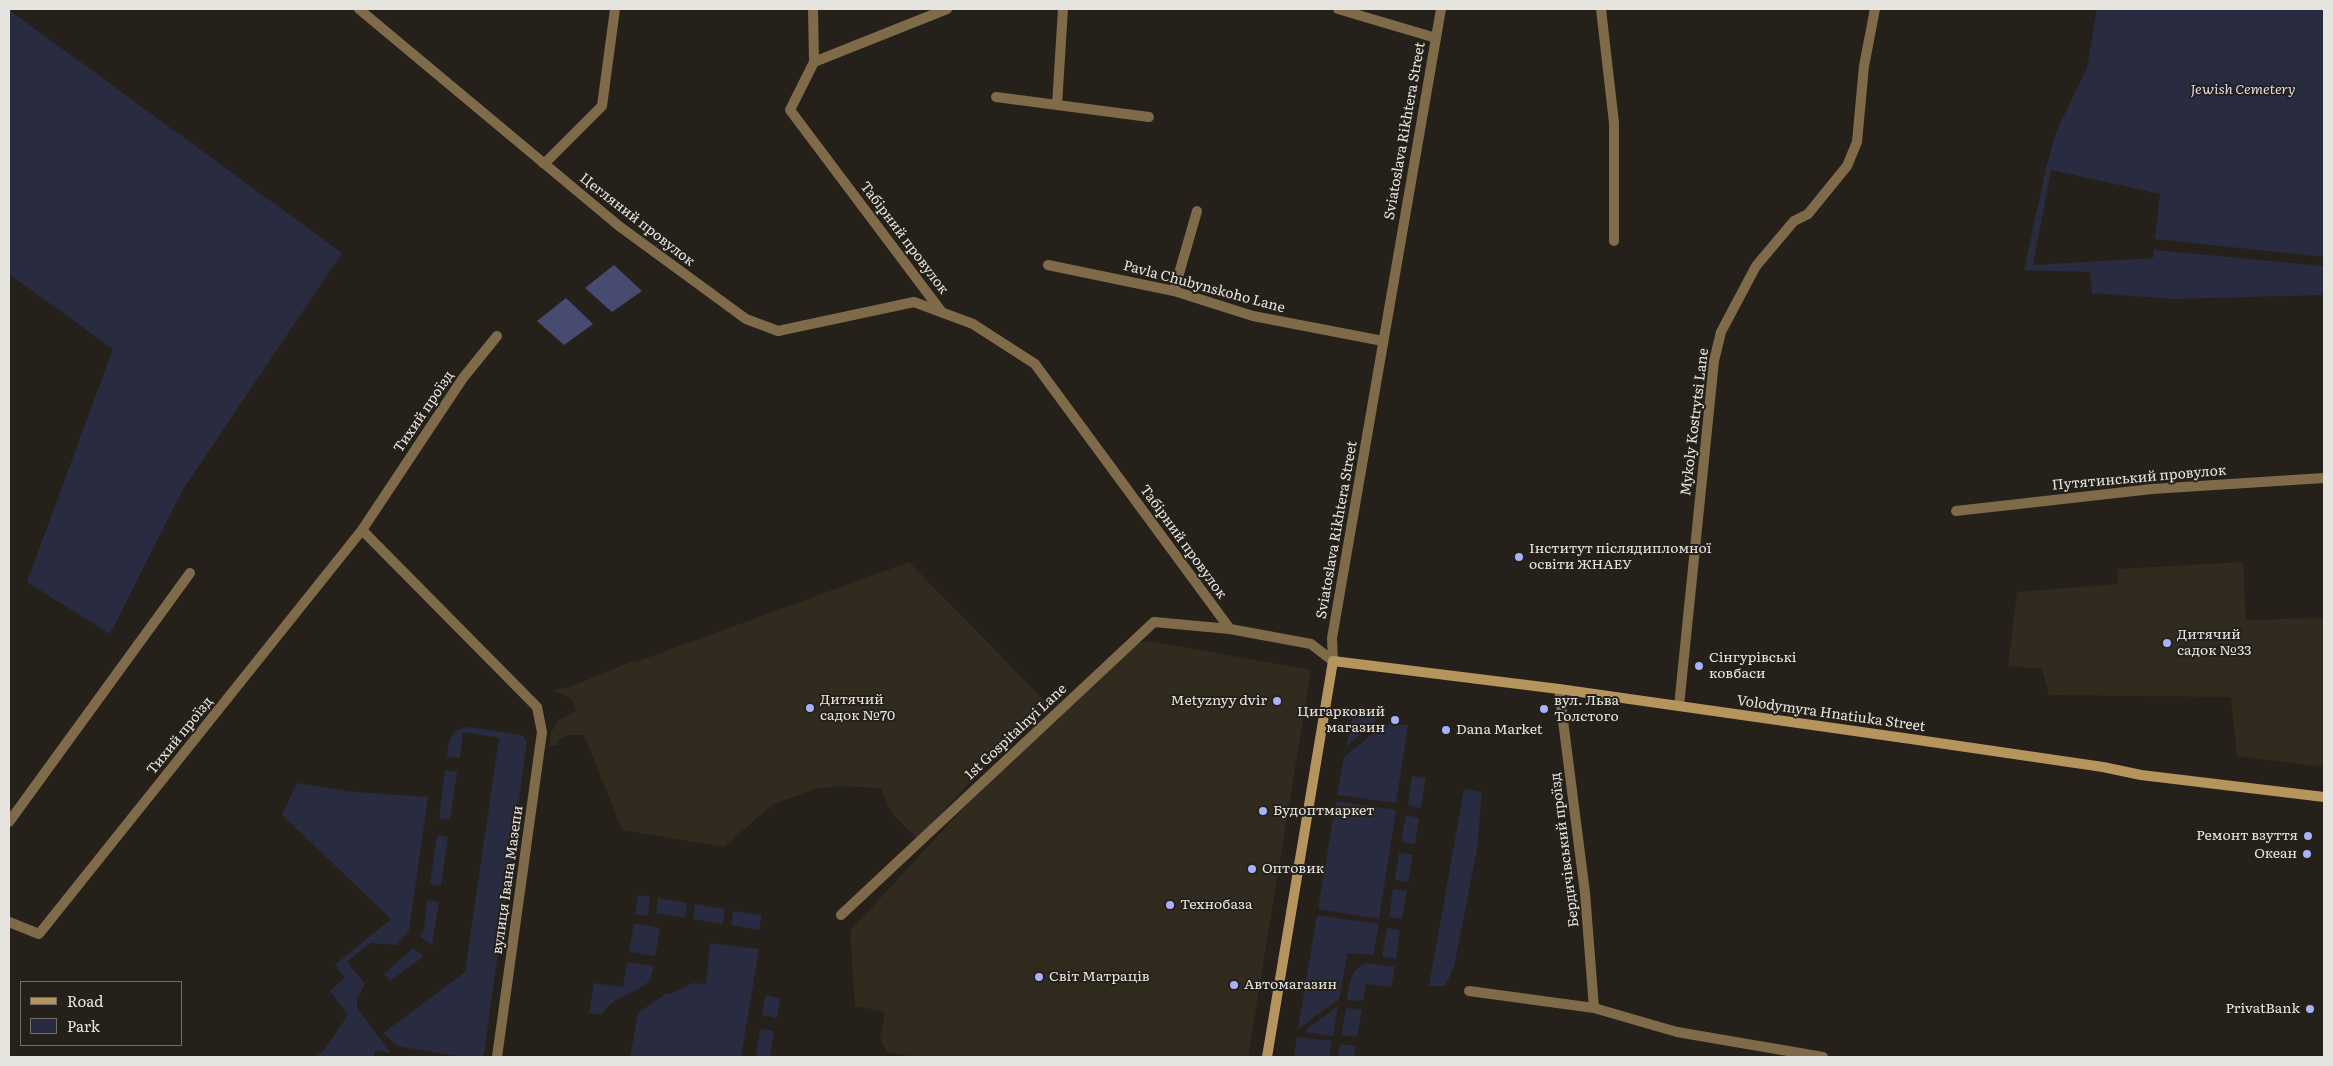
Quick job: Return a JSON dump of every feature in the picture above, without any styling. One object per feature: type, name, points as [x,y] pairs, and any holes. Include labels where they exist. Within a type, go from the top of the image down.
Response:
[{"type":"main road","name":"Volodymyra Hnatiuka Street","points":[[1333,661],[1559,689],[2103,767],[2141,775],[2324,797]]},
{"type":"main road","name":"Sviatoslava Rikhtera Street","points":[[1267,1057],[1333,661]]},
{"type":"street","name":"Цегляний провулок","points":[[359,9],[619,226],[746,319],[778,331],[914,302],[942,312]]},
{"type":"street","points":[[544,164],[602,106],[615,9]]},
{"type":"street","name":"Табірний провулок","points":[[813,9],[814,62],[790,110],[942,312],[973,324],[1035,364],[1230,629]]},
{"type":"street","points":[[814,62],[947,9]]},
{"type":"street","points":[[1057,104],[1063,9]]},
{"type":"street","points":[[1338,9],[1436,38]]},
{"type":"street","name":"Sviatoslava Rikhtera Street","points":[[1333,661],[1332,638],[1441,9]]},
{"type":"street","points":[[1602,9],[1614,123],[1614,241]]},
{"type":"street","name":"Mykoly Kostrytsi Lane","points":[[1679,706],[1714,361],[1721,332],[1756,266],[1794,221],[1808,214],[1847,166],[1857,142],[1864,66],[1876,9]]},
{"type":"street","points":[[996,97],[1149,117]]},
{"type":"street","points":[[1174,291],[1197,211]]},
{"type":"street","name":"Pavla Chubynskoho Lane","points":[[1048,265],[1174,291],[1253,316],[1383,341]]},
{"type":"street","name":"Тихий проїзд","points":[[9,922],[39,934],[362,530],[463,378],[497,336]]},
{"type":"street","name":"Путятинський провулок","points":[[1956,511],[2152,489],[2324,478]]},
{"type":"street","name":"вулиця Івана Мазепи","points":[[362,530],[537,707],[542,732],[498,1057]]},
{"type":"street","points":[[9,822],[190,573]]},
{"type":"street","name":"1st Gospitalnyi Lane","points":[[841,915],[1154,622],[1230,629],[1311,644],[1333,661]]},
{"type":"street","name":"Бердичівський проїзд","points":[[1559,689],[1586,893],[1594,1008]]},
{"type":"street","points":[[1469,991],[1594,1008],[1676,1032],[1823,1057]]},
{"type":"shaded area","points":[[614,265],[642,291],[612,312],[585,288]]},
{"type":"shaded area","points":[[566,298],[593,324],[564,345],[537,321]]},
{"type":"shaded area","name":"Дитячий садок №70","points":[[909,562],[1048,704],[953,800],[918,840],[891,812],[881,788],[838,786],[816,789],[773,804],[724,847],[622,830],[584,735],[568,735],[559,739],[558,745],[549,746],[551,733],[558,720],[576,711],[572,699],[553,690],[572,686],[631,662],[636,662]]},
{"type":"shaded area","name":"Дитячий садок №33","points":[[2243,562],[2246,620],[2324,618],[2324,767],[2237,756],[2231,697],[2049,695],[2042,669],[2008,666],[2017,592],[2118,584],[2117,569]]},
{"type":"shaded area","points":[[1150,641],[1311,670],[1248,1057],[916,1057],[887,1052],[880,1039],[885,1012],[855,1006],[850,931],[991,778],[1124,651],[1142,642]]},
{"type":"green space","name":"Jewish Cemetery","points":[[2097,9],[2324,9],[2324,257],[2155,239],[2160,194],[2051,170],[2033,265],[2153,258],[2154,250],[2324,266],[2324,295],[2174,299],[2092,293],[2090,272],[2024,270],[2046,168],[2056,132],[2087,68]]},
{"type":"green space","points":[[9,10],[342,253],[182,491],[110,634],[27,582],[113,349],[9,274]]},
{"type":"green space","points":[[1358,707],[1380,708],[1382,715],[1346,747],[1354,710]]},
{"type":"green space","points":[[1385,724],[1408,725],[1396,803],[1337,795],[1344,757]]},
{"type":"green space","points":[[470,727],[523,736],[527,742],[484,1054],[482,1057],[462,1057],[397,1046],[383,1033],[465,972],[499,738],[463,732],[460,758],[447,757],[450,741],[454,733],[463,728]]},
{"type":"green space","points":[[445,770],[457,772],[450,820],[439,818]]},
{"type":"green space","points":[[1412,776],[1426,778],[1421,808],[1408,805]]},
{"type":"green space","points":[[297,783],[355,792],[428,797],[409,930],[397,945],[370,943],[347,962],[365,984],[357,998],[357,1008],[391,1053],[375,1050],[374,1057],[316,1057],[324,1050],[348,1015],[330,991],[345,978],[335,965],[391,919],[282,815]]},
{"type":"green space","points":[[1464,789],[1482,792],[1477,849],[1454,967],[1445,986],[1429,986]]},
{"type":"green space","points":[[1336,801],[1396,810],[1379,919],[1318,909]]},
{"type":"green space","points":[[1406,815],[1419,818],[1415,844],[1401,842]]},
{"type":"green space","points":[[437,835],[448,837],[441,886],[430,884]]},
{"type":"green space","points":[[1399,853],[1413,855],[1408,882],[1395,880]]},
{"type":"green space","points":[[1393,889],[1407,891],[1402,919],[1389,917]]},
{"type":"green space","points":[[638,895],[650,897],[648,916],[635,914]]},
{"type":"green space","points":[[658,898],[687,903],[685,918],[656,913]]},
{"type":"green space","points":[[427,900],[439,902],[432,945],[420,937],[424,928]]},
{"type":"green space","points":[[695,904],[725,909],[723,924],[693,919]]},
{"type":"green space","points":[[733,911],[762,915],[759,930],[731,925]]},
{"type":"green space","points":[[1317,915],[1379,924],[1373,955],[1348,953],[1339,999],[1298,1029]]},
{"type":"green space","points":[[634,923],[660,928],[655,956],[629,952]]},
{"type":"green space","points":[[1387,928],[1400,930],[1396,959],[1382,957]]},
{"type":"green space","points":[[710,943],[759,949],[741,1057],[630,1057],[638,1014],[641,1011],[665,994],[670,994],[693,983],[706,984]]},
{"type":"green space","points":[[413,948],[424,956],[390,981],[384,974]]},
{"type":"green space","points":[[627,962],[654,966],[650,980],[612,1003],[602,1015],[589,1013],[594,983],[623,987]]},
{"type":"green space","points":[[1368,963],[1395,967],[1391,987],[1366,984],[1363,1001],[1347,1000],[1354,972],[1362,965]]},
{"type":"green space","points":[[765,995],[780,998],[777,1018],[762,1015]]},
{"type":"green space","points":[[1338,1006],[1333,1036],[1308,1033],[1307,1029]]},
{"type":"green space","points":[[1346,1008],[1362,1010],[1357,1037],[1341,1035]]},
{"type":"green space","points":[[760,1029],[774,1031],[770,1057],[756,1057]]},
{"type":"green space","points":[[1297,1037],[1332,1041],[1329,1057],[1294,1057]]},
{"type":"green space","points":[[1340,1044],[1356,1046],[1354,1057],[1338,1057]]},
{"type":"place","name":"Інститут післядипломної освіти ЖНАЕУ","points":[[1519,557]]},
{"type":"place","name":"Дитячий садок №33","points":[[2167,643]]},
{"type":"place","name":"Сінгурівські ковбаси","points":[[1699,666]]},
{"type":"place","name":"Metyznyy dvir","points":[[1277,701]]},
{"type":"place","name":"Дитячий садок №70","points":[[810,708]]},
{"type":"place","name":"вул. Льва Толстого","points":[[1544,709]]},
{"type":"place","name":"Цигарковий магазин","points":[[1395,720]]},
{"type":"place","name":"Dana Market","points":[[1446,730]]},
{"type":"place","name":"Будоптмаркет","points":[[1263,811]]},
{"type":"place","name":"Ремонт взуття","points":[[2308,836]]},
{"type":"place","name":"Океан","points":[[2307,854]]},
{"type":"place","name":"Оптовик","points":[[1252,869]]},
{"type":"place","name":"Технобаза","points":[[1170,905]]},
{"type":"place","name":"Світ Матраців","points":[[1039,977]]},
{"type":"place","name":"Автомагазин","points":[[1234,985]]},
{"type":"place","name":"PrivatBank","points":[[2310,1009]]}]
